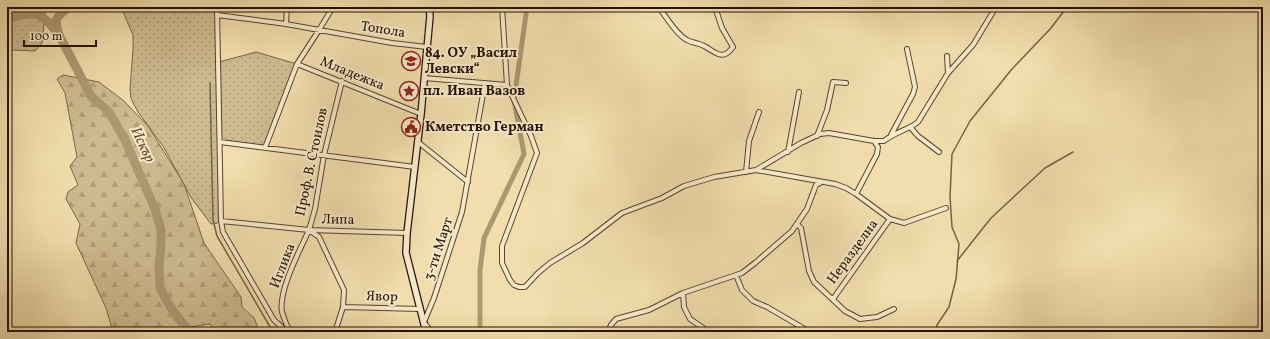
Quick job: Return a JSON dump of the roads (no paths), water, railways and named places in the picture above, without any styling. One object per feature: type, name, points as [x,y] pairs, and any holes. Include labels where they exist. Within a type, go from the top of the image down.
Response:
[{"type":"street","points":[[217,7],[221,221],[223,232],[274,320],[287,332]]},
{"type":"street","points":[[286,24],[287,7]]},
{"type":"street","points":[[265,148],[297,64],[333,7]]},
{"type":"street","points":[[426,332],[406,253],[421,114],[429,7]]},
{"type":"street","points":[[502,7],[507,84],[525,126],[531,136],[537,153],[502,246],[502,263],[510,280],[514,285],[519,287],[525,287],[550,263],[584,243],[622,213],[645,206],[684,186],[714,177],[756,170],[802,143],[817,136],[829,133],[874,141],[884,141],[891,135],[913,94],[915,87],[907,49]]},
{"type":"street","points":[[659,7],[682,36],[687,40],[706,46],[717,55],[721,55],[728,52],[733,47],[722,28],[716,10]]},
{"type":"street","points":[[891,135],[911,128],[918,122],[948,73],[973,45],[996,7]]},
{"type":"street","name":"Топола","points":[[218,15],[286,24],[392,43],[427,47]]},
{"type":"street","points":[[947,56],[948,73]]},
{"type":"street","name":"Младежка","points":[[297,64],[421,114]]},
{"type":"street","points":[[424,78],[507,84]]},
{"type":"street","name":"Проф. В. Стоилов","points":[[335,332],[343,307],[344,296],[342,284],[318,237],[309,230],[315,209],[324,155],[342,81]]},
{"type":"street","points":[[817,136],[827,110],[833,82],[846,83]]},
{"type":"street","name":"3-ти Март","points":[[424,322],[448,258],[462,212],[485,83]]},
{"type":"street","points":[[788,152],[799,92]]},
{"type":"street","points":[[746,172],[749,141],[759,112]]},
{"type":"street","points":[[911,128],[918,136],[939,152]]},
{"type":"street","points":[[856,194],[877,154],[878,147],[874,141]]},
{"type":"street","points":[[220,142],[415,167]]},
{"type":"street","points":[[418,142],[468,182]]},
{"type":"street","points":[[756,170],[820,183],[835,184],[856,194],[890,219],[904,223],[946,208]]},
{"type":"street","points":[[608,332],[616,318],[649,310],[683,293],[742,273],[760,260],[792,230],[807,209],[816,185],[820,183]]},
{"type":"street","name":"Неразделна","points":[[833,299],[890,219]]},
{"type":"street","name":"Липа","points":[[221,221],[309,230],[407,233]]},
{"type":"street","points":[[797,224],[800,228],[809,271],[814,282],[845,311],[860,319],[877,317],[894,309]]},
{"type":"street","name":"Иглика","points":[[290,332],[282,311],[283,296],[288,278],[309,230]]},
{"type":"street","points":[[736,275],[742,290],[753,301],[768,307],[810,332]]},
{"type":"street","points":[[683,293],[684,308],[690,319],[709,332]]},
{"type":"street","name":"Явор","points":[[343,307],[420,309]]},
{"type":"street","points":[[424,322],[431,332]]},
{"type":"waterway","points":[[58,32],[56,23],[57,18],[68,7]]},
{"type":"waterway","points":[[480,332],[480,270],[484,238],[524,154],[514,100],[527,7]]},
{"type":"waterway","points":[[936,332],[937,325],[949,307],[956,279],[959,244],[952,227],[950,197],[952,154],[970,121],[1012,69],[1051,28],[1067,7]]},
{"type":"waterway","name":"Искър","points":[[7,19],[25,14],[37,14],[47,21],[58,33],[91,96],[109,112],[125,140],[155,209],[161,230],[159,266],[160,288],[171,308],[191,332]]},
{"type":"waterway","points":[[210,83],[213,220],[217,236],[273,332]]},
{"type":"waterway","points":[[957,261],[991,218],[1045,168],[1073,152]]},
{"type":"place","name":"84. ОУ „Васил Левски“","points":[[411,61]]},
{"type":"place","name":"пл. Иван Вазов","points":[[409,91]]},
{"type":"place","name":"Кметство Герман","points":[[411,127]]}]
